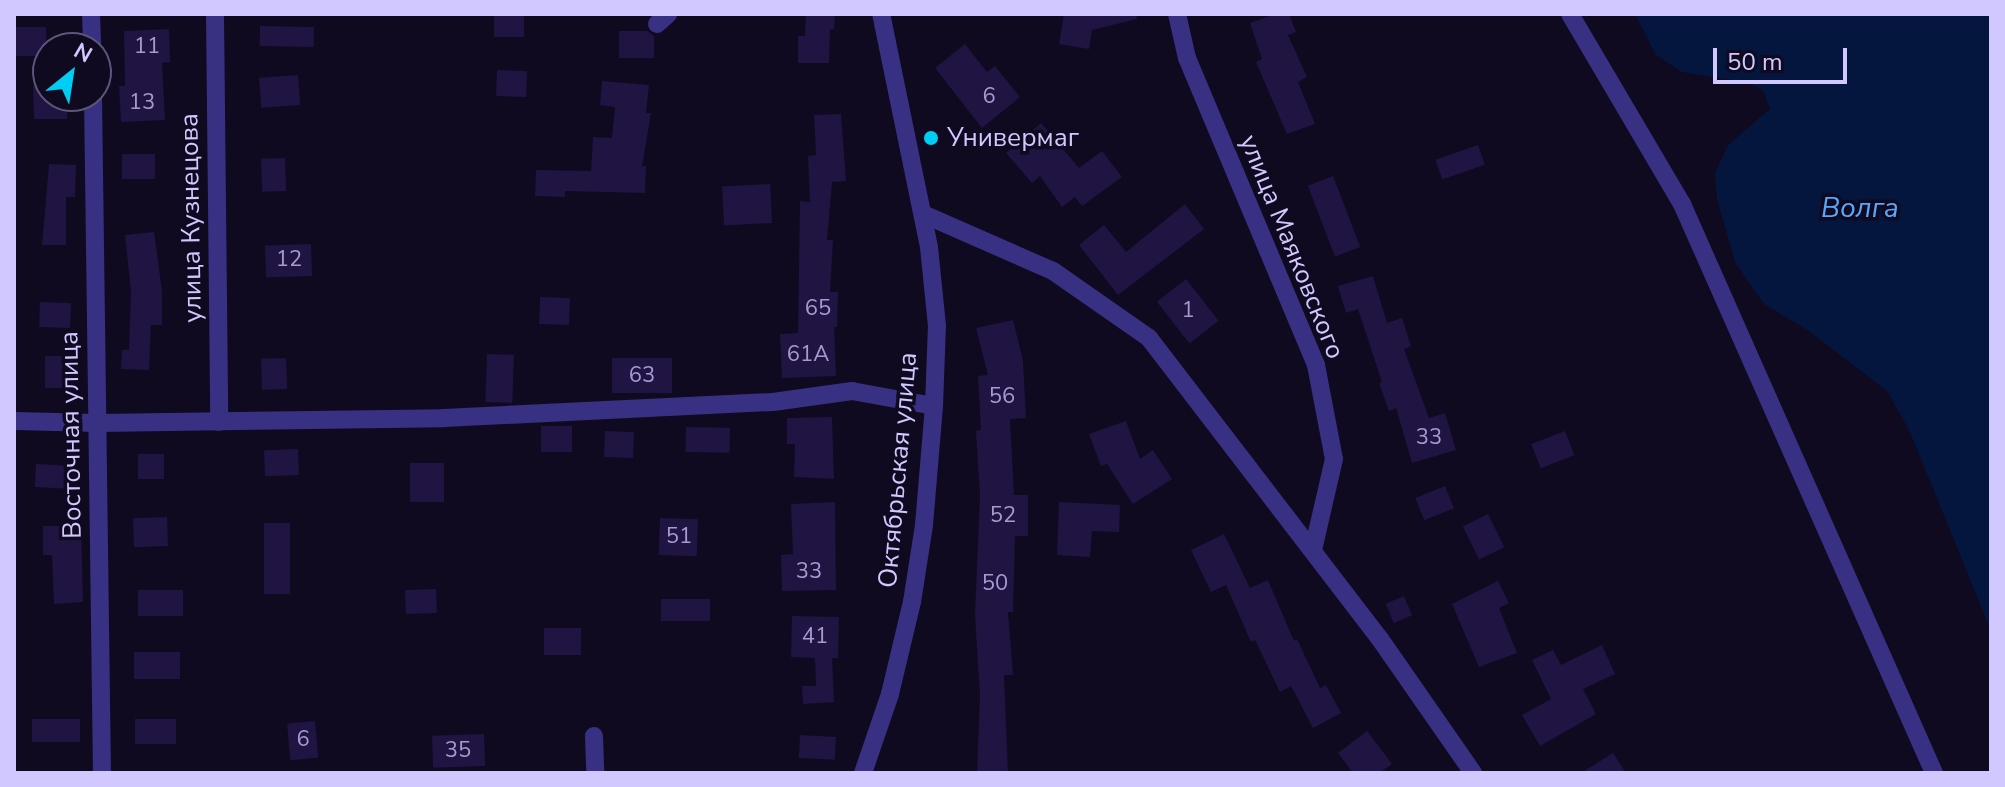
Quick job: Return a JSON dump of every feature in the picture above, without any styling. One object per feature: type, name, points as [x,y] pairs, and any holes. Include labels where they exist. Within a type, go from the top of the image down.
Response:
[{"type":"street","name":"улица Кузнецова","points":[[215,14],[219,422]]},
{"type":"street","name":"Октябрьская улица","points":[[863,773],[890,694],[912,602],[924,525],[934,406],[935,287],[881,14]]},
{"type":"street","name":"улица Маяковского","points":[[1177,14],[1187,58],[1316,365],[1334,459],[1313,550]]},
{"type":"street","points":[[1570,14],[1682,204],[1934,773]]},
{"type":"street","name":"Восточная улица","points":[[93,112],[102,773]]},
{"type":"street","points":[[923,214],[1053,271],[1149,338],[1380,639],[1473,773]]},
{"type":"street","points":[[14,421],[219,422],[638,410],[773,402],[852,391],[934,406]]},
{"type":"street","points":[[594,736],[595,773]]},
{"type":"water","name":"Волга","points":[[1635,14],[1991,14],[1991,631],[1910,432],[1887,391],[1809,331],[1764,304],[1736,264],[1717,200],[1715,173],[1728,145],[1770,109],[1763,90],[1750,83],[1682,72],[1656,55]]},
{"type":"building","points":[[494,14],[524,14],[524,37],[494,37]]},
{"type":"building","points":[[806,14],[835,14],[834,29],[830,29],[829,63],[798,63],[798,36],[805,36]]},
{"type":"building","points":[[1064,14],[1136,14],[1137,19],[1092,30],[1089,49],[1059,44]]},
{"type":"building","points":[[1276,14],[1289,14],[1296,32],[1288,35],[1307,77],[1298,82],[1315,124],[1287,134],[1256,62],[1262,59],[1250,23]]},
{"type":"building","points":[[260,26],[314,27],[314,47],[260,46]]},
{"type":"building","points":[[14,27],[46,27],[46,32],[32,32],[32,56],[14,56]]},
{"type":"building","points":[[169,29],[170,62],[162,63],[165,120],[121,122],[119,86],[125,86],[124,31]]},
{"type":"building","points":[[619,31],[647,31],[654,36],[654,58],[619,58]]},
{"type":"building","points":[[965,44],[987,72],[995,66],[1020,97],[982,128],[935,68]]},
{"type":"building","points":[[497,70],[527,71],[526,97],[496,96]]},
{"type":"building","points":[[298,75],[300,105],[261,108],[259,78]]},
{"type":"building","points":[[602,81],[649,85],[646,113],[651,113],[642,166],[646,166],[645,193],[565,191],[565,197],[535,196],[536,170],[591,171],[593,137],[612,138],[615,107],[600,105]]},
{"type":"building","points":[[34,112],[67,112],[67,119],[34,119]]},
{"type":"building","points":[[841,114],[846,181],[832,182],[827,240],[833,240],[830,292],[838,292],[837,327],[834,327],[836,376],[782,378],[780,334],[798,333],[800,201],[810,202],[808,156],[816,155],[814,115]]},
{"type":"building","points":[[1041,123],[1079,168],[1102,151],[1122,177],[1082,206],[1075,197],[1062,207],[1040,176],[1032,183],[1006,153]]},
{"type":"building","points":[[1478,145],[1485,165],[1442,180],[1435,160]]},
{"type":"building","points":[[122,154],[155,154],[155,179],[122,179]]},
{"type":"building","points":[[285,158],[286,191],[262,192],[261,159]]},
{"type":"building","points":[[49,164],[76,165],[75,197],[66,197],[66,245],[42,245]]},
{"type":"building","points":[[1333,176],[1360,247],[1335,257],[1308,186]]},
{"type":"building","points":[[770,184],[772,223],[724,225],[722,187]]},
{"type":"building","points":[[1185,204],[1204,229],[1118,295],[1079,245],[1104,225],[1126,252]]},
{"type":"building","points":[[154,232],[162,291],[162,325],[151,325],[149,370],[121,369],[122,350],[129,350],[131,291],[125,235]]},
{"type":"building","points":[[311,244],[312,276],[266,278],[265,246]]},
{"type":"building","points":[[1373,276],[1387,323],[1402,318],[1411,346],[1404,349],[1429,418],[1445,413],[1456,450],[1412,463],[1396,408],[1389,411],[1379,383],[1382,382],[1358,309],[1346,313],[1338,286]]},
{"type":"building","points":[[1186,279],[1219,321],[1189,344],[1157,302]]},
{"type":"building","points":[[540,297],[570,298],[569,325],[539,324]]},
{"type":"building","points":[[40,302],[71,303],[70,328],[39,327]]},
{"type":"building","points":[[1013,320],[1023,361],[1026,418],[1010,419],[1014,495],[1028,495],[1028,536],[1015,536],[1013,612],[1008,612],[1013,675],[1004,675],[1008,773],[977,773],[980,695],[975,615],[980,495],[976,431],[981,430],[978,376],[988,375],[976,328]]},
{"type":"building","points":[[487,354],[514,355],[512,403],[485,402]]},
{"type":"building","points":[[45,356],[78,356],[78,388],[45,388]]},
{"type":"building","points":[[286,358],[287,389],[262,390],[261,359]]},
{"type":"building","points":[[612,358],[672,358],[672,393],[612,393]]},
{"type":"building","points":[[832,417],[834,479],[794,477],[795,444],[787,444],[787,418]]},
{"type":"building","points":[[1126,421],[1140,459],[1153,450],[1172,479],[1133,504],[1107,464],[1101,466],[1089,434]]},
{"type":"building","points":[[541,426],[572,426],[572,452],[541,452]]},
{"type":"building","points":[[686,427],[730,428],[730,453],[686,452]]},
{"type":"building","points":[[605,431],[634,432],[633,458],[604,457]]},
{"type":"building","points":[[1565,431],[1574,455],[1541,468],[1531,444]]},
{"type":"building","points":[[298,449],[299,475],[265,476],[264,450]]},
{"type":"building","points":[[138,454],[164,454],[164,479],[138,479]]},
{"type":"building","points":[[410,463],[444,463],[444,502],[410,502]]},
{"type":"building","points":[[36,464],[78,466],[77,489],[35,487]]},
{"type":"building","points":[[1445,486],[1454,508],[1424,520],[1415,498]]},
{"type":"building","points":[[835,502],[836,590],[782,591],[781,555],[793,554],[791,504]]},
{"type":"building","points":[[1059,502],[1120,505],[1119,532],[1092,531],[1090,557],[1057,555]]},
{"type":"building","points":[[1488,514],[1504,547],[1479,560],[1463,526]]},
{"type":"building","points":[[167,517],[168,546],[134,547],[133,518]]},
{"type":"building","points":[[660,518],[698,519],[697,556],[659,555]]},
{"type":"building","points":[[264,523],[290,523],[290,594],[264,594]]},
{"type":"building","points":[[43,526],[81,526],[83,602],[54,604],[52,555],[43,555]]},
{"type":"building","points":[[1224,534],[1250,588],[1268,580],[1294,641],[1297,639],[1320,688],[1326,685],[1341,713],[1313,728],[1291,686],[1280,692],[1255,640],[1251,642],[1226,585],[1211,592],[1191,550]]},
{"type":"building","points":[[1498,581],[1509,603],[1499,608],[1517,653],[1479,667],[1452,604]]},
{"type":"building","points":[[436,589],[437,613],[406,614],[405,590]]},
{"type":"building","points":[[138,590],[183,590],[183,616],[138,616]]},
{"type":"building","points":[[1404,596],[1412,615],[1394,623],[1386,604]]},
{"type":"building","points":[[661,599],[710,599],[710,621],[661,621]]},
{"type":"building","points":[[792,616],[839,617],[838,658],[832,658],[834,702],[803,704],[802,686],[816,686],[815,658],[791,657]]},
{"type":"building","points":[[544,628],[581,628],[581,655],[544,655]]},
{"type":"building","points":[[1602,645],[1615,674],[1583,689],[1596,714],[1540,746],[1522,715],[1551,699],[1532,660],[1553,650],[1561,665]]},
{"type":"building","points":[[134,652],[180,652],[180,679],[134,679]]},
{"type":"building","points":[[32,719],[80,719],[80,742],[32,742]]},
{"type":"building","points":[[135,719],[176,719],[176,744],[135,744]]},
{"type":"building","points":[[315,721],[318,758],[290,760],[287,723]]},
{"type":"building","points":[[1367,731],[1392,764],[1379,773],[1353,773],[1338,753]]},
{"type":"building","points":[[484,734],[485,766],[433,768],[432,736]]},
{"type":"building","points":[[800,735],[836,737],[835,760],[799,758]]},
{"type":"building","points":[[1613,753],[1626,773],[1581,773]]},
{"type":"place","name":"Универмаг","points":[[931,138]]}]
